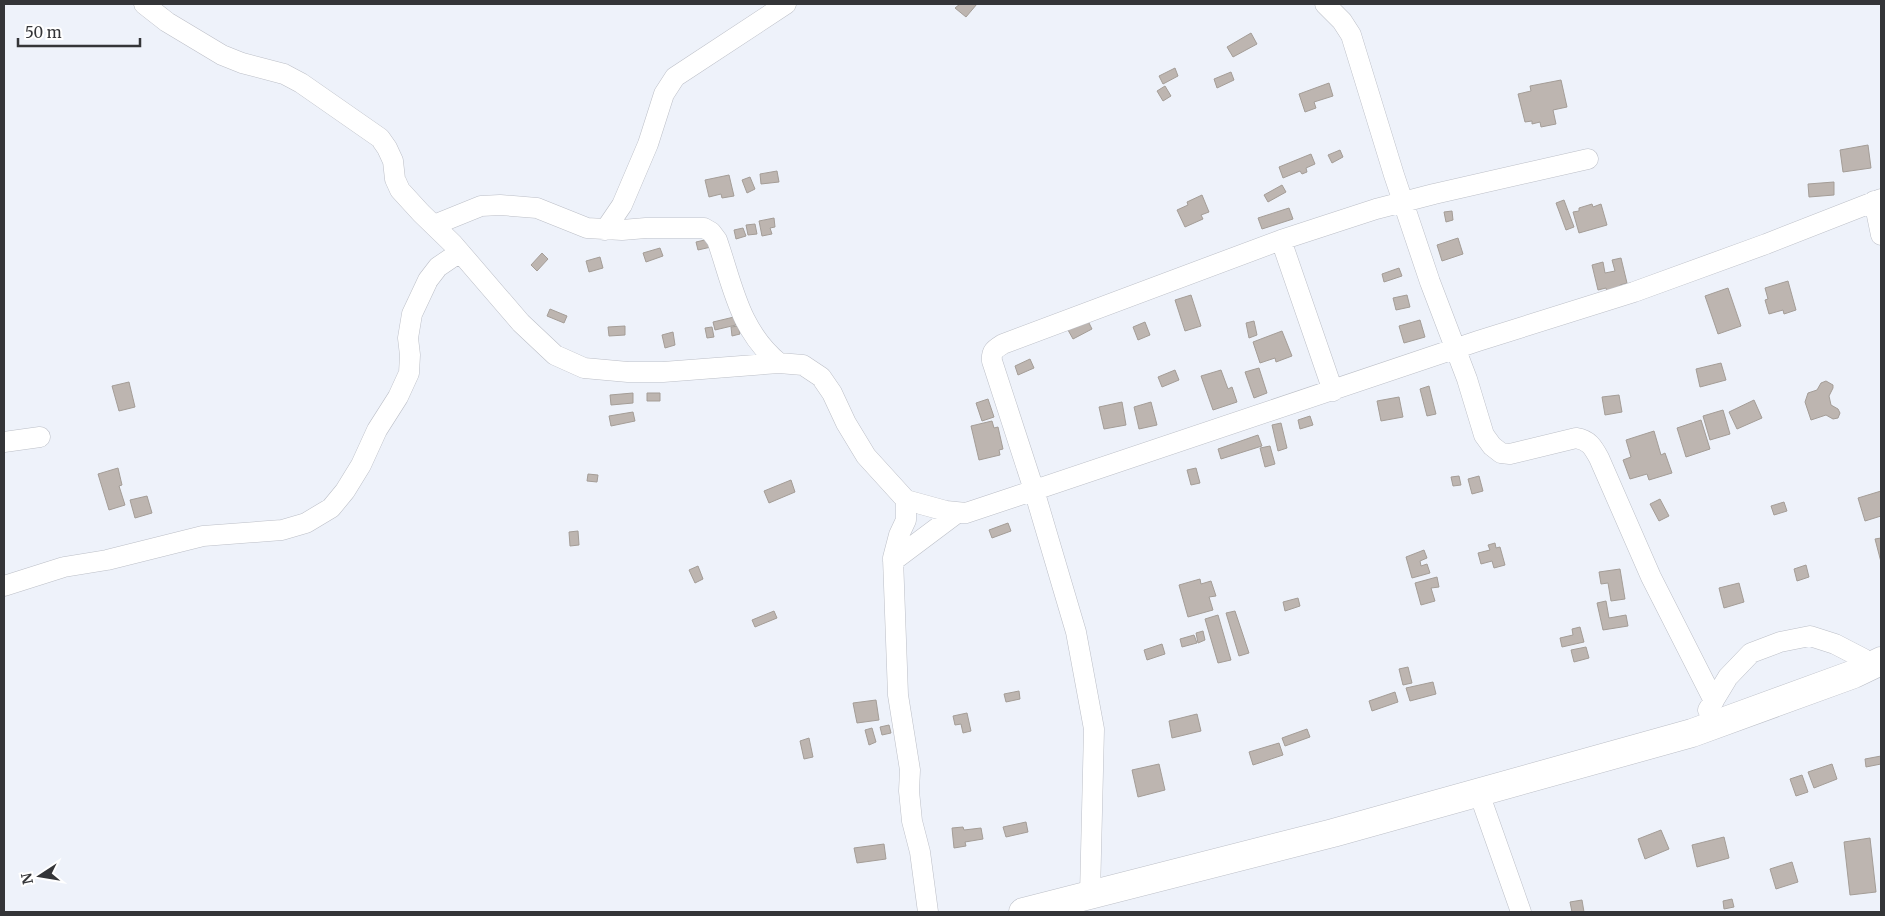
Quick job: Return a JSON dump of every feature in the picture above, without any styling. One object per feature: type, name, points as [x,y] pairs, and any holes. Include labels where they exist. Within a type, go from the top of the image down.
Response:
[{"type":"highway","points":[[1023,912],[1334,833],[1692,733],[1873,668]]},
{"type":"street","points":[[605,230],[622,204],[648,144],[664,94],[675,77],[786,4]]},
{"type":"street","points":[[1325,4],[1342,21],[1351,35],[1376,120],[1428,275],[1456,348],[1484,435],[1492,446],[1501,453],[1510,454],[1576,438],[1585,440],[1592,445],[1651,577],[1714,701]]},
{"type":"street","points":[[149,6],[167,22],[222,55],[242,63],[284,74],[301,83],[380,138],[393,161],[395,179],[400,190],[420,213],[460,252],[521,323],[555,355],[584,368],[628,372],[663,372],[779,363],[803,365],[821,376],[832,393],[846,424],[866,456],[906,500],[957,513],[966,513],[1456,348],[1634,292],[1766,244],[1877,200],[1881,235]]},
{"type":"street","points":[[1090,895],[1094,729],[1076,632],[1034,490],[992,361],[994,350],[1003,344],[1281,240],[1376,209],[1588,159]]},
{"type":"street","points":[[434,225],[481,206],[515,205],[538,208],[587,228],[605,230],[704,228],[711,232],[717,240],[742,318],[767,353],[779,363]]},
{"type":"street","points":[[1281,240],[1333,391]]},
{"type":"street","points":[[4,586],[64,567],[107,560],[203,536],[282,530],[306,523],[331,508],[345,491],[361,464],[377,430],[398,397],[409,373],[410,355],[408,338],[412,314],[428,280],[438,267],[460,252]]},
{"type":"street","points":[[4,442],[40,437]]},
{"type":"street","points":[[906,500],[906,520],[894,549],[893,561],[898,695],[910,770],[909,791],[912,821],[920,852],[928,912]]},
{"type":"street","points":[[893,561],[957,513]]},
{"type":"street","points":[[1692,733],[1728,677],[1752,653],[1780,642],[1810,636],[1835,644],[1864,659],[1873,668]]},
{"type":"street","points":[[1479,793],[1521,912]]},
{"type":"building","points":[[960,4],[977,4],[966,17],[955,8]]},
{"type":"building","points":[[1251,33],[1257,44],[1233,57],[1227,47]]},
{"type":"building","points":[[1175,68],[1178,76],[1163,84],[1159,76]]},
{"type":"building","points":[[1231,72],[1234,80],[1217,88],[1214,79]]},
{"type":"building","points":[[1561,80],[1567,107],[1553,110],[1556,124],[1541,127],[1540,122],[1532,124],[1532,121],[1525,122],[1518,94],[1531,91],[1530,86]]},
{"type":"building","points":[[1329,83],[1333,96],[1314,102],[1316,108],[1305,112],[1299,94]]},
{"type":"building","points":[[1165,86],[1171,96],[1163,101],[1157,91]]},
{"type":"building","points":[[1868,145],[1871,168],[1843,172],[1840,150]]},
{"type":"building","points":[[1340,150],[1343,157],[1332,163],[1328,155]]},
{"type":"building","points":[[1311,154],[1315,164],[1306,168],[1307,172],[1302,174],[1300,171],[1283,178],[1279,167]]},
{"type":"building","points":[[777,171],[779,182],[761,184],[760,174]]},
{"type":"building","points":[[729,175],[734,196],[722,198],[721,194],[709,197],[705,180]]},
{"type":"building","points":[[750,177],[755,189],[747,193],[742,180]]},
{"type":"building","points":[[1834,182],[1834,195],[1809,197],[1808,184]]},
{"type":"building","points":[[1282,185],[1286,192],[1268,202],[1264,195]]},
{"type":"building","points":[[1202,195],[1209,212],[1201,215],[1203,219],[1185,227],[1177,210],[1188,205],[1187,202]]},
{"type":"building","points":[[1564,200],[1574,227],[1566,230],[1556,203]]},
{"type":"building","points":[[1592,204],[1593,207],[1601,204],[1607,225],[1579,233],[1573,212]]},
{"type":"building","points":[[1289,208],[1293,219],[1262,229],[1258,218]]},
{"type":"building","points":[[1452,211],[1453,220],[1446,222],[1444,212]]},
{"type":"building","points":[[774,218],[775,227],[770,228],[772,234],[762,236],[759,221]]},
{"type":"building","points":[[755,224],[757,234],[748,235],[746,225]]},
{"type":"building","points":[[743,228],[746,236],[736,239],[734,230]]},
{"type":"building","points":[[1458,238],[1463,254],[1442,261],[1437,245]]},
{"type":"building","points":[[709,239],[711,247],[698,250],[696,242]]},
{"type":"building","points":[[660,248],[663,256],[646,262],[643,253]]},
{"type":"building","points":[[542,253],[548,259],[537,271],[531,265]]},
{"type":"building","points":[[600,257],[603,268],[589,272],[586,261]]},
{"type":"building","points":[[1621,258],[1627,283],[1620,285],[1621,289],[1607,292],[1606,288],[1598,290],[1592,265],[1603,262],[1605,273],[1615,271],[1612,260]]},
{"type":"building","points":[[1399,268],[1402,276],[1384,282],[1382,274]]},
{"type":"building","points":[[1788,281],[1796,310],[1784,314],[1783,310],[1769,314],[1765,300],[1768,299],[1765,288]]},
{"type":"building","points":[[1728,288],[1741,326],[1718,334],[1705,296]]},
{"type":"building","points":[[1191,295],[1201,326],[1185,331],[1175,300]]},
{"type":"building","points":[[1407,295],[1410,307],[1396,310],[1393,298]]},
{"type":"building","points":[[550,309],[567,316],[564,323],[547,316]]},
{"type":"building","points":[[734,317],[736,325],[715,330],[713,322]]},
{"type":"building","points":[[1087,319],[1092,329],[1073,339],[1068,330]]},
{"type":"building","points":[[1420,320],[1425,337],[1404,343],[1399,326]]},
{"type":"building","points":[[1254,321],[1257,335],[1249,338],[1246,323]]},
{"type":"building","points":[[1145,322],[1150,335],[1138,340],[1133,327]]},
{"type":"building","points":[[625,326],[625,335],[609,336],[608,327]]},
{"type":"building","points":[[738,326],[740,334],[732,336],[731,327]]},
{"type":"building","points":[[712,327],[714,337],[707,338],[705,328]]},
{"type":"building","points":[[1282,331],[1292,356],[1276,362],[1275,358],[1260,363],[1253,342]]},
{"type":"building","points":[[673,332],[675,345],[665,348],[662,335]]},
{"type":"building","points":[[1030,359],[1034,368],[1018,375],[1015,366]]},
{"type":"building","points":[[1721,363],[1726,380],[1700,387],[1696,369]]},
{"type":"building","points":[[1259,368],[1267,393],[1254,398],[1245,372]]},
{"type":"building","points":[[1175,370],[1179,380],[1162,387],[1158,377]]},
{"type":"building","points":[[1221,370],[1228,389],[1232,387],[1237,402],[1213,410],[1201,376]]},
{"type":"building","points":[[1826,381],[1833,385],[1829,396],[1831,405],[1838,409],[1840,413],[1838,418],[1833,419],[1826,415],[1811,420],[1805,402],[1808,393],[1817,390],[1821,383]]},
{"type":"building","points":[[129,382],[135,407],[119,411],[112,386]]},
{"type":"building","points":[[1429,386],[1436,414],[1427,416],[1420,389]]},
{"type":"building","points":[[633,393],[633,403],[611,405],[610,395]]},
{"type":"building","points":[[647,393],[660,393],[660,401],[647,401]]},
{"type":"building","points":[[1619,395],[1622,412],[1605,415],[1602,397]]},
{"type":"building","points":[[1399,397],[1403,417],[1381,421],[1377,401]]},
{"type":"building","points":[[988,399],[994,417],[982,421],[976,403]]},
{"type":"building","points":[[1754,400],[1762,418],[1737,429],[1729,412]]},
{"type":"building","points":[[1122,402],[1126,425],[1104,429],[1099,407]]},
{"type":"building","points":[[1151,402],[1157,425],[1139,429],[1134,407]]},
{"type":"building","points":[[1723,410],[1730,434],[1710,440],[1703,416]]},
{"type":"building","points":[[633,412],[635,421],[611,426],[609,416]]},
{"type":"building","points":[[1310,416],[1313,425],[1300,429],[1298,420]]},
{"type":"building","points":[[1701,420],[1710,449],[1686,457],[1677,428]]},
{"type":"building","points":[[992,421],[994,428],[998,427],[1003,449],[999,450],[1000,455],[979,460],[971,426]]},
{"type":"building","points":[[1281,423],[1287,448],[1278,451],[1272,425]]},
{"type":"building","points":[[1654,431],[1661,455],[1665,453],[1672,473],[1649,480],[1647,474],[1630,479],[1623,460],[1631,457],[1626,440]]},
{"type":"building","points":[[1258,435],[1262,446],[1221,459],[1218,449]]},
{"type":"building","points":[[1270,446],[1275,464],[1265,467],[1260,448]]},
{"type":"building","points":[[118,468],[122,485],[119,486],[125,505],[109,510],[98,474]]},
{"type":"building","points":[[1196,468],[1200,483],[1191,485],[1187,470]]},
{"type":"building","points":[[588,474],[598,475],[597,482],[587,481]]},
{"type":"building","points":[[1459,476],[1461,485],[1453,486],[1451,477]]},
{"type":"building","points":[[1479,476],[1483,491],[1472,494],[1468,479]]},
{"type":"building","points":[[791,480],[795,492],[769,503],[764,491]]},
{"type":"building","points":[[1881,491],[1881,516],[1865,521],[1858,498]]},
{"type":"building","points":[[147,496],[152,513],[135,518],[130,500]]},
{"type":"building","points":[[1660,499],[1669,516],[1659,521],[1650,504]]},
{"type":"building","points":[[1784,502],[1787,511],[1774,515],[1771,506]]},
{"type":"building","points":[[1008,523],[1011,531],[992,538],[989,530]]},
{"type":"building","points":[[578,531],[579,545],[570,546],[569,532]]},
{"type":"building","points":[[1881,538],[1881,562],[1875,539]]},
{"type":"building","points":[[1495,543],[1496,548],[1500,547],[1505,565],[1494,568],[1492,561],[1481,564],[1478,553],[1490,550],[1488,545]]},
{"type":"building","points":[[1424,550],[1427,558],[1420,561],[1421,566],[1427,564],[1430,573],[1412,578],[1406,557]]},
{"type":"building","points":[[1806,565],[1809,577],[1797,581],[1794,569]]},
{"type":"building","points":[[698,566],[703,579],[695,583],[689,570]]},
{"type":"building","points":[[1620,569],[1625,599],[1611,601],[1608,583],[1601,584],[1599,572]]},
{"type":"building","points":[[1437,577],[1439,587],[1431,588],[1435,601],[1421,605],[1415,583]]},
{"type":"building","points":[[1200,579],[1201,584],[1211,581],[1216,596],[1209,597],[1213,610],[1188,617],[1179,585]]},
{"type":"building","points":[[1739,583],[1744,602],[1724,608],[1719,588]]},
{"type":"building","points":[[1298,598],[1300,606],[1285,611],[1283,602]]},
{"type":"building","points":[[1606,601],[1609,618],[1626,615],[1628,626],[1603,630],[1597,603]]},
{"type":"building","points":[[774,611],[777,618],[755,627],[752,620]]},
{"type":"building","points":[[1235,611],[1249,653],[1239,656],[1226,613]]},
{"type":"building","points":[[1218,615],[1231,660],[1218,663],[1205,619]]},
{"type":"building","points":[[1580,627],[1584,642],[1562,647],[1560,638],[1573,635],[1572,629]]},
{"type":"building","points":[[1203,631],[1205,640],[1198,643],[1196,633]]},
{"type":"building","points":[[1194,635],[1197,643],[1182,647],[1180,639]]},
{"type":"building","points":[[1162,644],[1165,654],[1147,660],[1144,650]]},
{"type":"building","points":[[1586,647],[1589,658],[1574,662],[1571,650]]},
{"type":"building","points":[[1408,667],[1412,683],[1403,685],[1399,669]]},
{"type":"building","points":[[1433,682],[1436,694],[1410,701],[1406,688]]},
{"type":"building","points":[[1019,691],[1020,699],[1006,702],[1004,694]]},
{"type":"building","points":[[1395,692],[1398,702],[1372,711],[1369,701]]},
{"type":"building","points":[[876,700],[879,720],[857,723],[853,703]]},
{"type":"building","points":[[967,713],[971,731],[963,733],[961,724],[955,725],[953,716]]},
{"type":"building","points":[[1197,714],[1201,731],[1172,738],[1169,721]]},
{"type":"building","points":[[889,725],[891,733],[882,735],[880,727]]},
{"type":"building","points":[[872,728],[876,742],[869,745],[865,730]]},
{"type":"building","points":[[1307,729],[1310,737],[1285,746],[1282,738]]},
{"type":"building","points":[[809,738],[813,757],[804,759],[800,741]]},
{"type":"building","points":[[1279,743],[1283,755],[1253,765],[1249,752]]},
{"type":"building","points":[[1881,756],[1881,764],[1866,767],[1865,759]]},
{"type":"building","points":[[1159,764],[1165,790],[1138,797],[1132,770]]},
{"type":"building","points":[[1832,764],[1837,779],[1814,788],[1808,772]]},
{"type":"building","points":[[1802,775],[1808,792],[1796,796],[1790,779]]},
{"type":"building","points":[[1026,822],[1028,832],[1006,837],[1003,827]]},
{"type":"building","points":[[963,827],[964,830],[981,828],[983,839],[965,842],[966,846],[954,848],[952,828]]},
{"type":"building","points":[[1661,830],[1669,849],[1645,859],[1638,839]]},
{"type":"building","points":[[1724,837],[1729,858],[1697,867],[1692,845]]},
{"type":"building","points":[[1870,838],[1876,892],[1850,895],[1844,842]]},
{"type":"building","points":[[884,844],[886,859],[857,863],[854,848]]},
{"type":"building","points":[[1792,862],[1798,882],[1776,889],[1770,869]]},
{"type":"building","points":[[1732,899],[1734,907],[1724,909],[1723,901]]},
{"type":"building","points":[[1582,900],[1584,912],[1572,912],[1570,902]]}]
